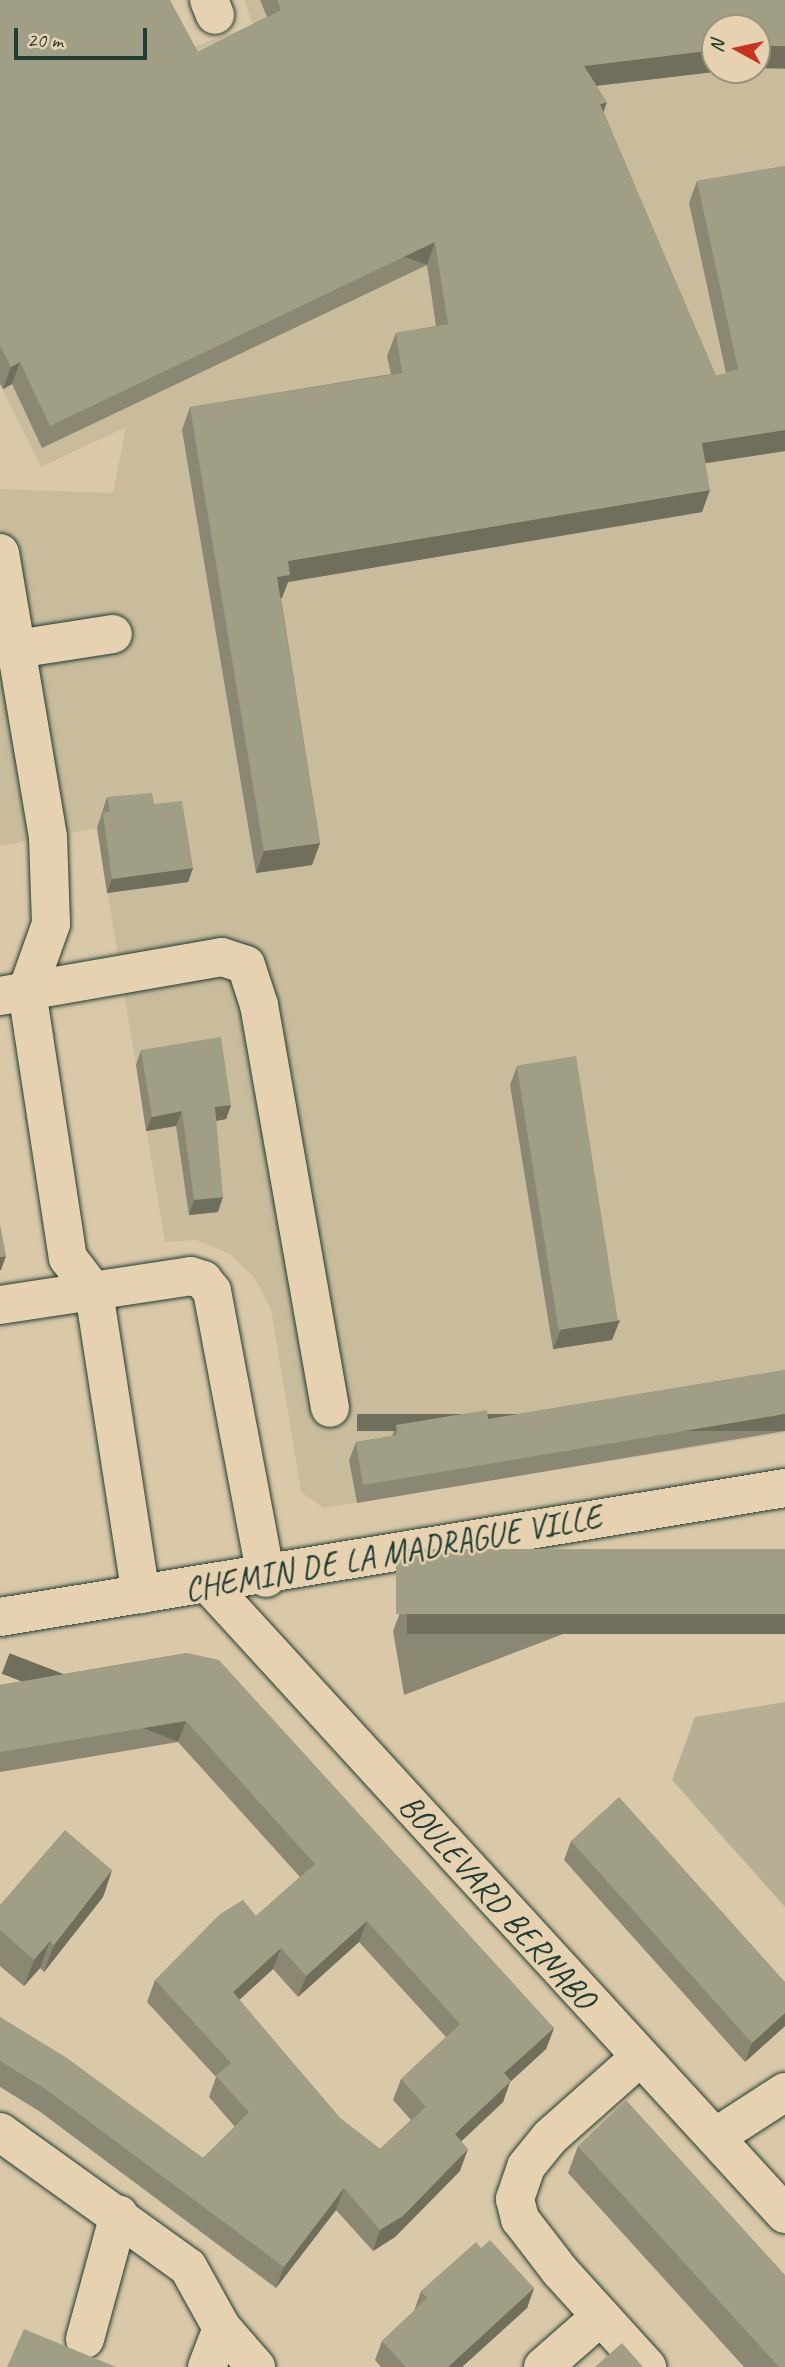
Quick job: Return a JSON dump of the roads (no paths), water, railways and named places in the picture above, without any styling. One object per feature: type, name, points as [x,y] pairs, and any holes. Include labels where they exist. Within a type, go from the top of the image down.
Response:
[{"type":"street","points":[[0,553],[48,849],[51,924],[14,994],[68,1258],[94,1292],[141,1594]]},
{"type":"street","points":[[16,649],[113,634]]},
{"type":"street","points":[[14,994],[222,957],[246,965],[259,1005],[330,1408]]},
{"type":"street","points":[[0,1305],[191,1276],[212,1291],[266,1578]]},
{"type":"street","name":"CHEMIN DE LA MADRAGUE VILLE","points":[[0,1618],[141,1594],[266,1578],[785,1488]]},
{"type":"street","name":"BOULEVARD BERNABO","points":[[211,1587],[639,2058],[717,2136],[785,2214]]},
{"type":"street","points":[[639,2058],[550,2137],[526,2167],[515,2199],[520,2219],[647,2367]]},
{"type":"street","points":[[717,2136],[785,2092]]},
{"type":"street","points":[[0,2132],[188,2267],[222,2328],[256,2367]]},
{"type":"street","points":[[85,2339],[119,2215]]},
{"type":"street","points":[[543,2367],[601,2316]]},
{"type":"street","points":[[207,2367],[222,2328]]}]
